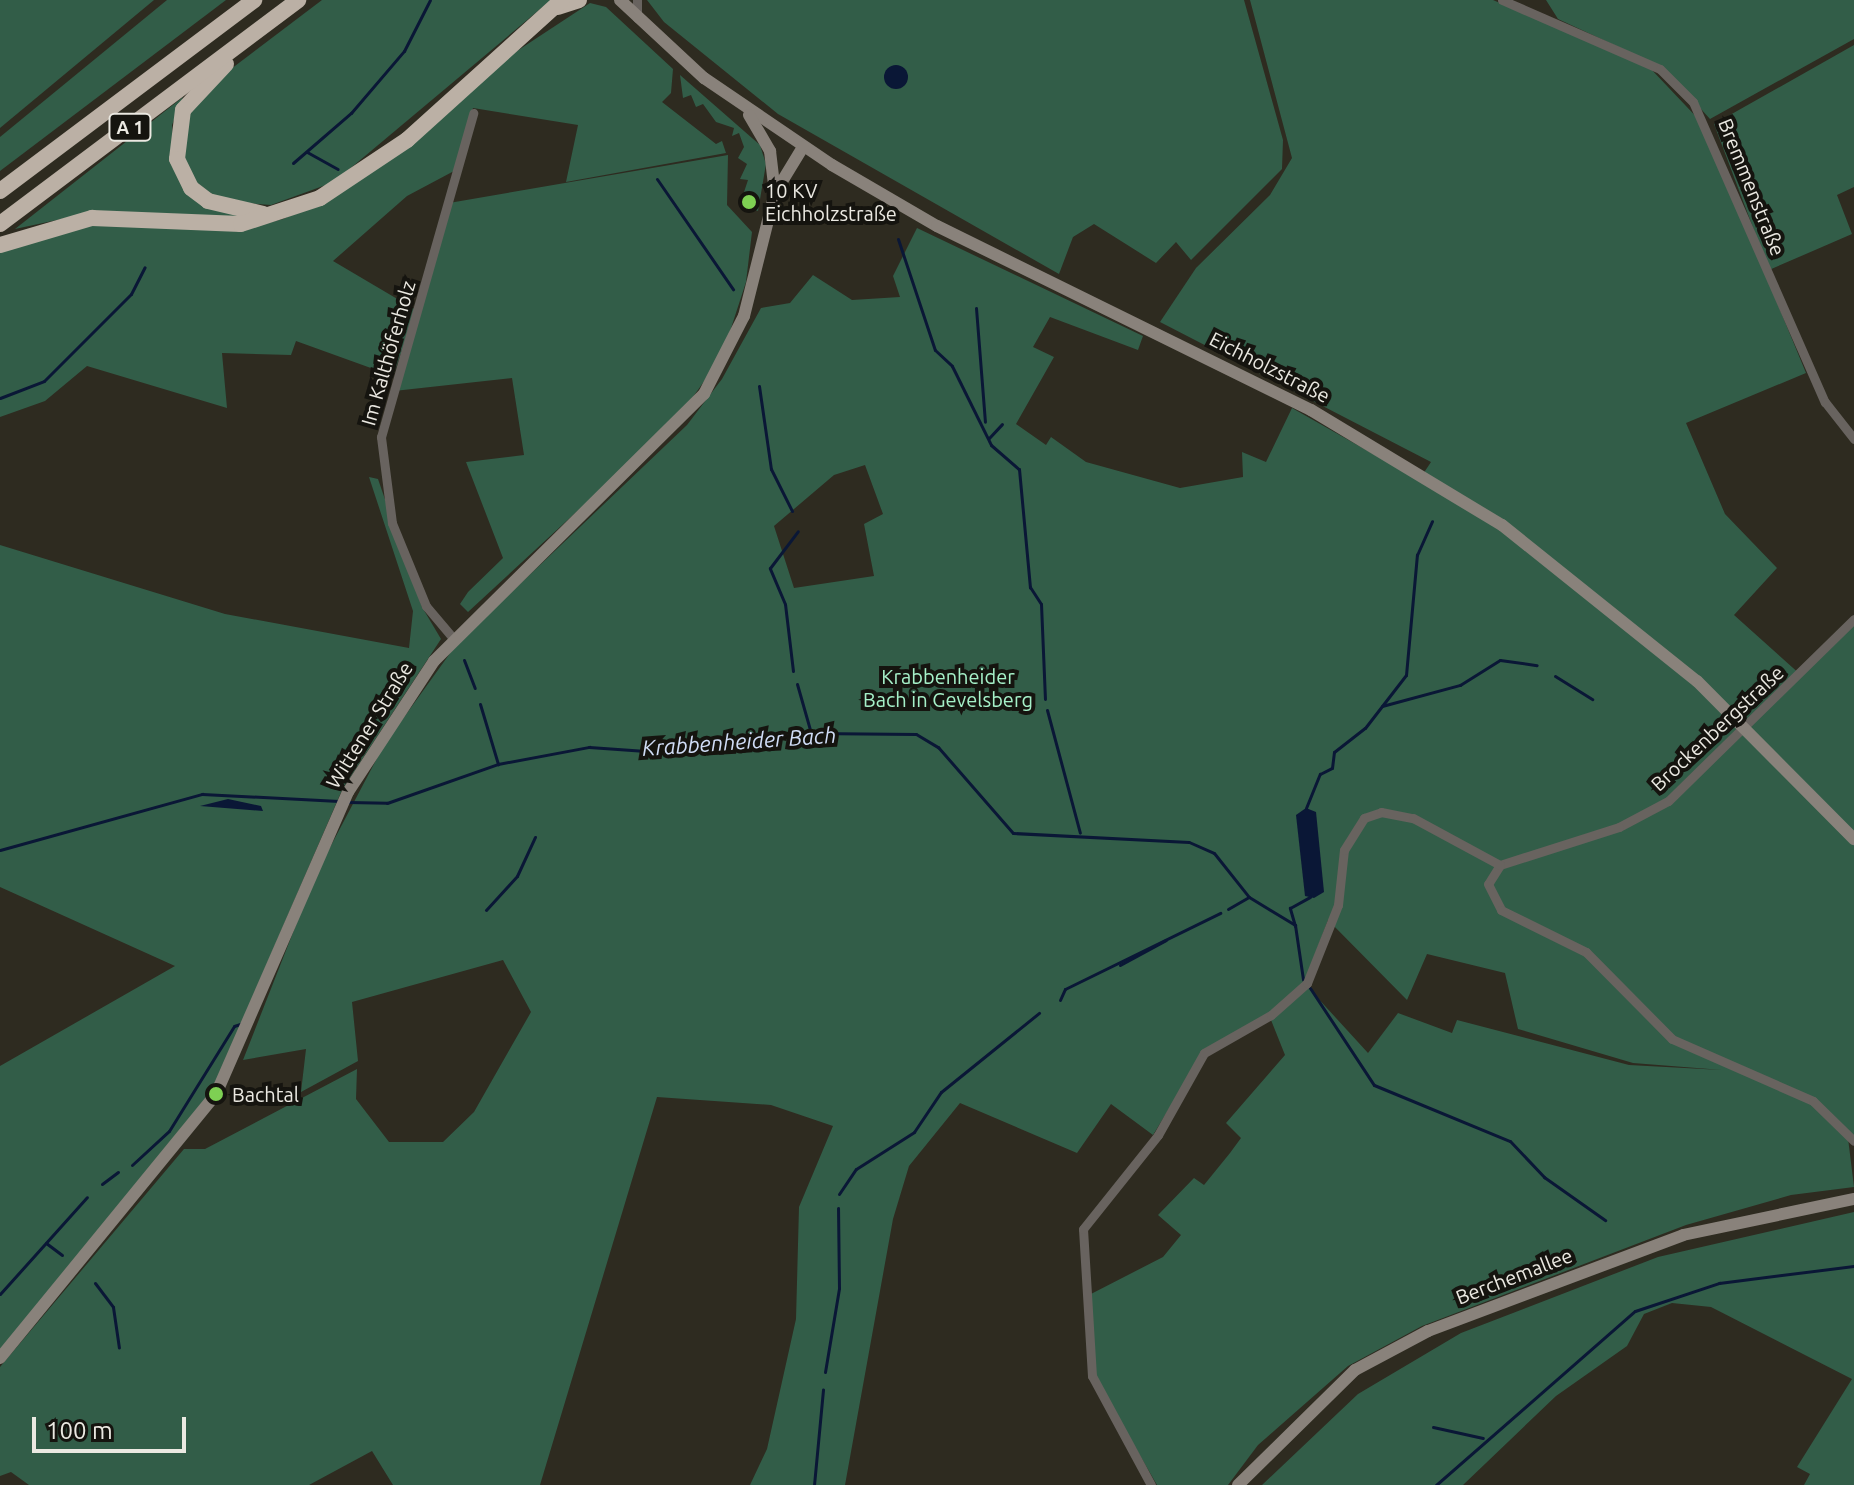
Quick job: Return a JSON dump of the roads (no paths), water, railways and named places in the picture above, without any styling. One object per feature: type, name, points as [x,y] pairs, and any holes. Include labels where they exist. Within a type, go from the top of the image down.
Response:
[{"type":"highway","name":"A 1","points":[[0,191],[254,0]]},
{"type":"highway","name":"A 1","points":[[0,224],[298,0]]},
{"type":"highway","points":[[0,245],[92,218],[204,227],[273,214],[320,198],[376,164],[560,4],[579,0]]},
{"type":"highway","points":[[260,29],[183,110],[175,141],[181,172],[208,201],[273,214]]},
{"type":"main road","name":"Eichholzstraße","points":[[620,0],[637,18],[746,109],[803,147],[962,239],[1311,410],[1502,525],[1697,681],[1854,839]]},
{"type":"main road","points":[[746,109],[770,151],[775,193]]},
{"type":"main road","name":"Wittener Straße","points":[[0,1358],[216,1094],[348,792],[453,638],[704,394],[744,316],[775,193],[803,147]]},
{"type":"main road","name":"Berchemallee","points":[[1238,1485],[1355,1370],[1428,1331],[1683,1235],[1854,1199]]},
{"type":"street","points":[[637,0],[637,18]]},
{"type":"street","name":"Bremmenstraße","points":[[1502,0],[1518,4],[1660,69],[1693,102],[1825,402],[1854,439]]},
{"type":"street","points":[[1518,4],[1532,0]]},
{"type":"street","name":"Im Kalthöferholz","points":[[453,638],[426,606],[392,523],[381,437],[473,113]]},
{"type":"street","name":"Brockenbergstraße","points":[[1500,865],[1642,817],[1766,707],[1854,619]]},
{"type":"street","points":[[1151,1485],[1092,1376],[1083,1229],[1158,1135],[1204,1053],[1271,1015],[1307,983],[1338,905],[1344,850],[1364,818],[1381,812],[1413,818],[1500,865],[1488,884],[1501,910],[1586,952],[1672,1039],[1813,1101],[1854,1141]]},
{"type":"water","points":[[896,65],[904,69],[908,77],[904,85],[896,89],[888,85],[884,77],[888,69]]},
{"type":"water","points":[[228,799],[261,806],[263,811],[200,806]]},
{"type":"water","points":[[1306,808],[1316,812],[1324,892],[1314,898],[1305,896],[1296,815]]},
{"type":"waterway","points":[[293,163],[351,113],[404,51],[430,0]]},
{"type":"waterway","points":[[307,152],[338,169]]},
{"type":"waterway","points":[[657,179],[733,289]]},
{"type":"waterway","points":[[898,239],[935,350],[952,366],[991,445],[1019,469],[1030,587],[1041,604],[1045,699]]},
{"type":"waterway","points":[[0,398],[44,381],[131,294],[145,267]]},
{"type":"waterway","points":[[976,308],[985,422]]},
{"type":"waterway","points":[[759,386],[771,469],[792,511]]},
{"type":"waterway","points":[[989,438],[1002,424]]},
{"type":"waterway","points":[[1306,808],[1320,774],[1332,768],[1334,752],[1365,728],[1406,675],[1417,555],[1432,521]]},
{"type":"waterway","points":[[793,671],[785,604],[770,568],[798,531]]},
{"type":"waterway","points":[[464,660],[475,688]]},
{"type":"waterway","points":[[1382,706],[1460,685],[1500,660],[1537,665]]},
{"type":"waterway","points":[[1555,676],[1592,699]]},
{"type":"waterway","points":[[797,684],[811,733]]},
{"type":"waterway","points":[[480,704],[498,764]]},
{"type":"waterway","points":[[1047,710],[1080,833]]},
{"type":"waterway","name":"Krabbenheider Bach","points":[[348,802],[387,803],[498,764],[589,747],[660,752],[811,733],[916,734],[938,747],[1013,833],[1189,842],[1214,853],[1249,897],[1295,925],[1303,979]]},
{"type":"waterway","name":"Krabbenheider Bach","points":[[0,850],[202,794],[339,801]]},
{"type":"waterway","points":[[486,910],[517,876],[535,837]]},
{"type":"waterway","points":[[1228,909],[1249,897]]},
{"type":"waterway","points":[[1295,926],[1290,908],[1310,897]]},
{"type":"waterway","points":[[1060,1000],[1065,989],[1220,913]]},
{"type":"waterway","points":[[1120,965],[1166,940]]},
{"type":"waterway","name":"Krabbenheider Bach","points":[[1310,988],[1374,1085],[1510,1141],[1544,1177],[1605,1220]]},
{"type":"waterway","points":[[839,1194],[856,1169],[914,1132],[941,1092],[1039,1013]]},
{"type":"waterway","points":[[132,1165],[169,1131],[234,1026],[243,1023]]},
{"type":"waterway","points":[[102,1184],[118,1172]]},
{"type":"waterway","points":[[0,1294],[87,1197]]},
{"type":"waterway","points":[[825,1372],[839,1288],[838,1208]]},
{"type":"waterway","points":[[46,1243],[62,1255]]},
{"type":"waterway","points":[[1436,1485],[1635,1311],[1719,1283],[1854,1266]]},
{"type":"waterway","points":[[95,1283],[113,1307],[119,1348]]},
{"type":"waterway","points":[[814,1485],[823,1389]]},
{"type":"waterway","points":[[1433,1427],[1483,1438]]},
{"type":"place","name":"10 KV Eichholzstraße","points":[[749,202]]},
{"type":"place","name":"Bachtal","points":[[216,1094]]},
{"type":"park label","name":"Krabbenheider Bach in Gevelsberg","points":[[948,688]]}]
